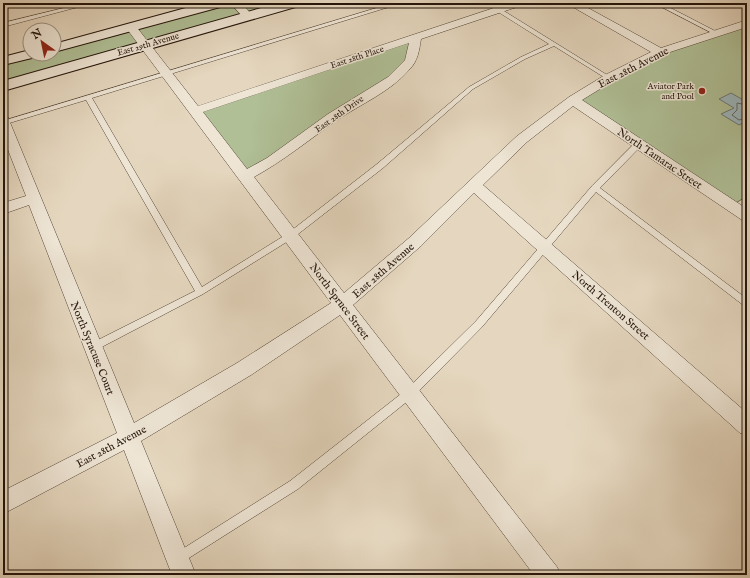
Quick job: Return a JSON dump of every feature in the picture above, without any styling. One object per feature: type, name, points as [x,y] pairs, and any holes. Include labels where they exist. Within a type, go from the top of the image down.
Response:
[{"type":"street","name":"East 29th Avenue","points":[[62,46],[219,3]]},
{"type":"street","points":[[235,3],[248,16]]},
{"type":"street","name":"East 29th Avenue","points":[[3,86],[294,3]]},
{"type":"street","name":"East 28th Place","points":[[195,111],[519,3]]},
{"type":"street","points":[[571,3],[660,52]]},
{"type":"street","name":"East 28th Avenue","points":[[3,503],[129,437],[244,369],[343,304],[415,242],[522,139],[573,100],[609,78],[660,52],[747,24]]},
{"type":"street","name":"North Spruce Street","points":[[131,27],[549,575]]},
{"type":"street","name":"East 28th Drive","points":[[245,176],[272,161],[333,117],[392,80],[406,67],[410,60],[416,37]]},
{"type":"street","points":[[3,62],[22,57]]},
{"type":"street","name":"North Tamarac Street","points":[[573,100],[747,216]]},
{"type":"street","name":"North Syracuse Court","points":[[3,121],[181,567]]},
{"type":"street","name":"North Trenton Street","points":[[474,185],[747,426]]},
{"type":"street","points":[[3,209],[34,198]]},
{"type":"lane","points":[[3,25],[90,3]]},
{"type":"lane","points":[[3,121],[88,97],[399,3]]},
{"type":"lane","points":[[487,3],[609,78]]},
{"type":"lane","points":[[661,4],[716,33]]},
{"type":"lane","points":[[93,347],[200,292],[290,236],[380,166],[471,88],[523,58],[554,44]]},
{"type":"lane","points":[[88,97],[200,292]]},
{"type":"lane","points":[[181,567],[294,485],[410,393],[479,324],[546,248],[595,188],[639,144]]},
{"type":"lane","points":[[595,188],[747,304]]},
{"type":"green space","points":[[219,3],[294,3],[3,86],[3,61],[22,56],[22,62],[62,62],[62,46]]},
{"type":"green space","points":[[747,24],[747,196],[731,206],[573,100],[660,52]]},
{"type":"green space","points":[[416,37],[406,67],[245,176],[195,111]]},
{"type":"water","points":[[731,93],[747,102],[747,121],[739,125],[721,114],[734,108],[719,99]]},
{"type":"place","name":"Aviator Park and Pool","points":[[702,91]]}]
